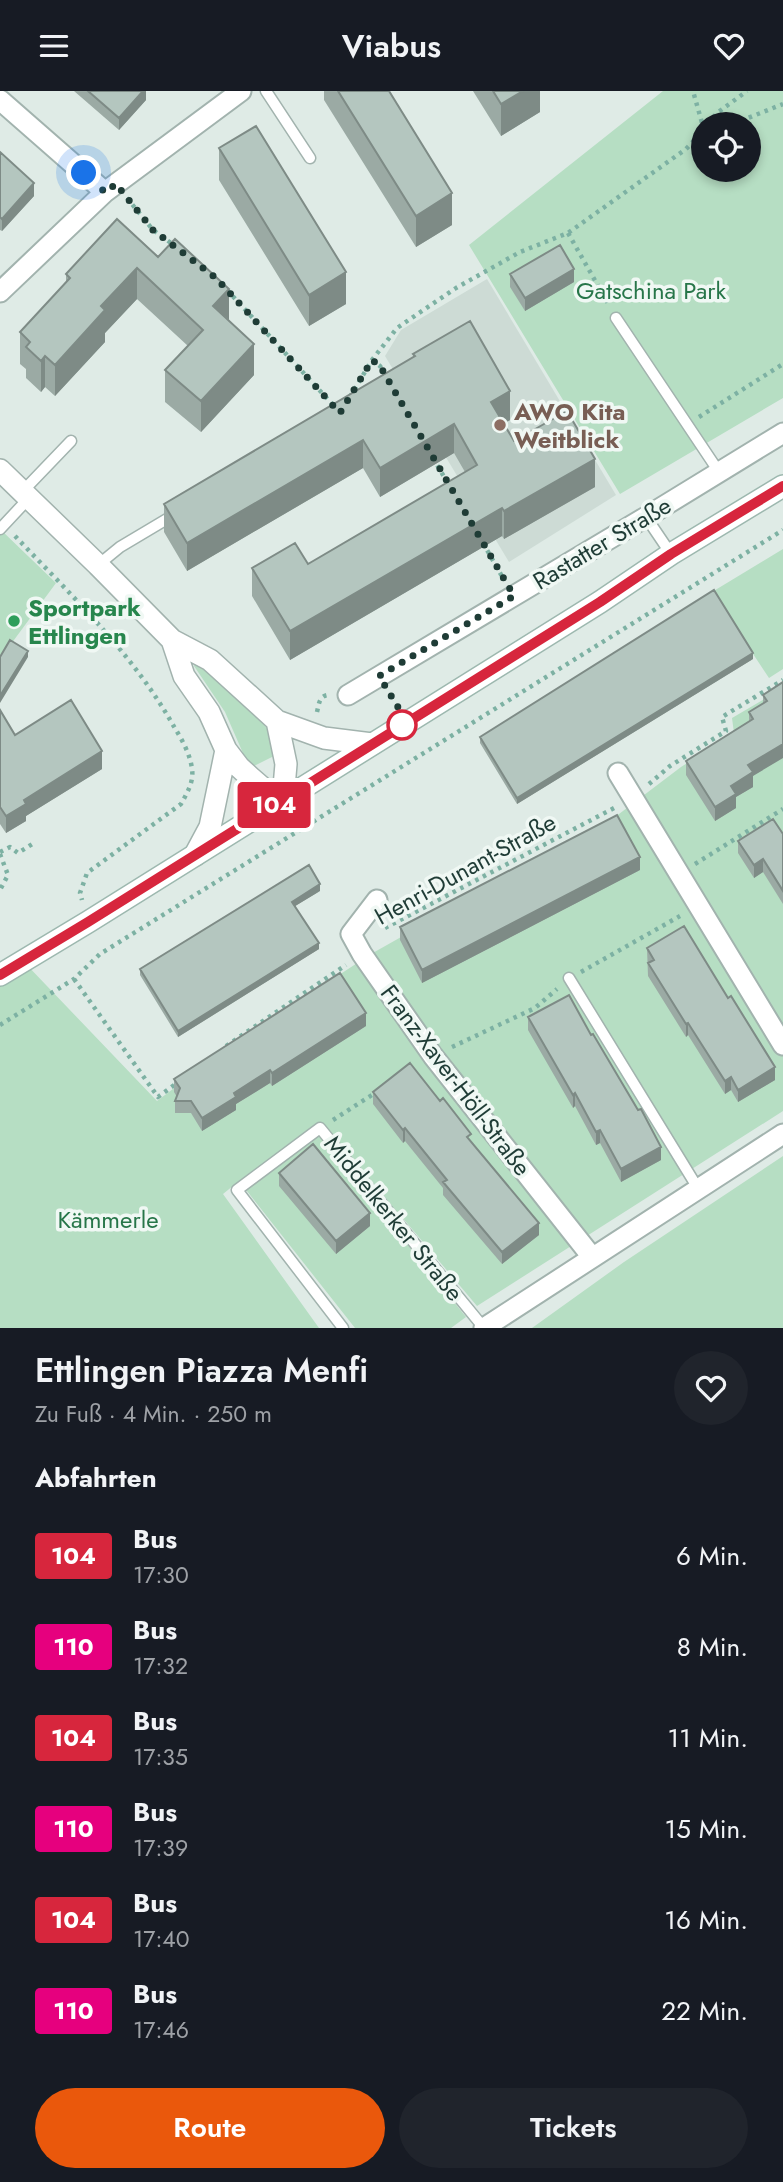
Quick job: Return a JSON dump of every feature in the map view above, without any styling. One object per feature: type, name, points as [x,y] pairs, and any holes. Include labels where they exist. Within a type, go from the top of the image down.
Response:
[{"type":"main road","points":[[0,470],[172,640],[210,660],[277,721],[324,738],[372,744]]},
{"type":"main road","name":"Rastatter Straße","points":[[0,975],[783,486]]},
{"type":"main road","points":[[172,640],[184,675],[209,712],[226,750],[239,767],[266,791],[283,799],[286,765],[277,721]]},
{"type":"main road","points":[[195,855],[210,827],[226,750]]},
{"type":"street","points":[[0,292],[111,188],[241,91]]},
{"type":"street","points":[[0,100],[111,188]]},
{"type":"street","name":"Rastatter Straße","points":[[348,695],[783,433]]},
{"type":"street","points":[[618,773],[783,1045]]},
{"type":"street","name":"Franz-Xaver-Höll-Straße","points":[[377,899],[351,934],[362,954],[433,1056],[592,1257]]},
{"type":"street","name":"Middelkerker Straße","points":[[484,1328],[783,1134]]},
{"type":"lane","points":[[265,91],[310,158]]},
{"type":"lane","points":[[616,319],[719,471]]},
{"type":"lane","points":[[2,527],[71,441]]},
{"type":"lane","points":[[646,517],[671,554]]},
{"type":"lane","points":[[98,565],[120,547],[167,519]]},
{"type":"lane","points":[[569,978],[699,1190]]},
{"type":"lane","name":"Middelkerker Straße","points":[[343,1328],[237,1190],[320,1128],[484,1328]]},
{"type":"path","points":[[346,402],[372,360],[397,328],[456,288],[520,252],[568,233],[686,149],[704,130],[693,91]]},
{"type":"path","points":[[718,112],[747,91]]},
{"type":"path","points":[[761,113],[783,104]]},
{"type":"path","points":[[111,188],[153,230],[185,254]]},
{"type":"path","points":[[568,233],[616,319]]},
{"type":"path","points":[[225,288],[340,413]]},
{"type":"path","points":[[372,360],[380,366],[393,389]]},
{"type":"path","points":[[687,425],[783,364]]},
{"type":"path","points":[[426,447],[453,493]]},
{"type":"path","points":[[2,527],[79,603],[155,692],[185,745],[192,770],[190,788],[181,804],[87,873],[80,893],[100,954]]},
{"type":"path","points":[[0,1025],[74,979],[100,954],[783,530]]},
{"type":"path","points":[[480,539],[514,596]]},
{"type":"path","name":"Henri-Dunant-Straße","points":[[220,1050],[362,954],[381,930],[633,798],[670,766],[726,731],[722,717],[783,680]]},
{"type":"path","points":[[679,874],[783,809]]},
{"type":"path","points":[[0,890],[8,876],[0,853],[10,846],[18,853],[34,843]]},
{"type":"path","points":[[433,1056],[536,1008],[569,978],[699,906]]},
{"type":"path","points":[[74,979],[158,1097],[178,1082]]},
{"type":"path","points":[[320,1128],[377,1092]]},
{"type":"shaded area","name":"AWO Kita Weitblick","points":[[487,279],[616,495],[509,562],[385,356],[401,330]]},
{"type":"green space","name":"Gatschina Park","points":[[663,91],[783,91],[783,398],[620,494],[469,245]]},
{"type":"green space","name":"Sportpark Ettlingen","points":[[0,529],[56,583],[0,659]]},
{"type":"green space","points":[[783,549],[783,669],[769,678],[712,592]]},
{"type":"green space","points":[[195,662],[259,717],[270,733],[276,755],[252,767],[246,760],[225,712],[194,666]]},
{"type":"green space","name":"Kämmerle","points":[[783,688],[783,1111],[477,1306],[401,1216],[391,1224],[466,1317],[451,1328],[355,1328],[239,1181],[223,1194],[319,1328],[0,1328],[0,978],[24,962],[157,1101],[226,1049],[371,954],[619,814],[681,767],[734,733],[732,718]]},
{"type":"green space","points":[[783,1156],[783,1328],[532,1328],[624,1262]]},
{"type":"building","points":[[88,91],[143,91],[119,118]]},
{"type":"building","points":[[338,91],[389,91],[452,193],[416,216]]},
{"type":"building","points":[[493,91],[523,91],[501,104]]},
{"type":"building","points":[[256,126],[346,272],[309,295],[219,148]]},
{"type":"building","points":[[0,152],[34,183],[2,219],[0,217]]},
{"type":"building","points":[[117,219],[158,257],[175,239],[229,289],[213,306],[254,344],[201,401],[165,370],[203,330],[137,268],[101,306],[105,310],[55,365],[45,356],[41,361],[26,347],[30,342],[20,332],[70,278],[66,274]]},
{"type":"building","points":[[560,245],[574,269],[525,298],[510,274]]},
{"type":"building","points":[[470,321],[510,391],[491,402],[514,441],[567,411],[595,459],[504,511],[502,508],[290,631],[252,568],[295,543],[308,564],[477,465],[454,424],[380,468],[363,440],[187,543],[164,504]]},
{"type":"building","points":[[714,590],[753,653],[517,798],[480,737]]},
{"type":"building","points":[[10,640],[28,651],[0,696],[0,657]]},
{"type":"building","points":[[783,682],[783,744],[748,765],[753,772],[731,786],[736,794],[715,807],[686,761],[753,719],[749,712],[767,701],[763,695]]},
{"type":"building","points":[[71,700],[102,751],[24,800],[26,804],[6,816],[0,807],[0,710],[15,735]]},
{"type":"building","points":[[617,815],[640,857],[422,970],[400,927]]},
{"type":"building","points":[[773,819],[783,834],[783,891],[763,859],[754,865],[738,841]]},
{"type":"building","points":[[309,865],[320,884],[292,902],[319,943],[178,1031],[140,969]]},
{"type":"building","points":[[684,926],[775,1067],[738,1090],[731,1077],[725,1081],[648,963],[654,960],[647,948]]},
{"type":"building","points":[[340,973],[366,1013],[272,1073],[270,1070],[234,1093],[236,1097],[202,1118],[191,1101],[175,1101],[180,1088],[174,1079]]},
{"type":"building","points":[[569,995],[638,1110],[641,1109],[661,1147],[621,1169],[600,1130],[596,1132],[528,1017]]},
{"type":"building","points":[[410,1063],[440,1101],[443,1098],[471,1134],[467,1137],[539,1223],[502,1252],[443,1182],[447,1180],[373,1092]]},
{"type":"building","points":[[313,1144],[370,1213],[336,1241],[279,1173]]},
{"type":"bus line","name":"104","points":[[0,975],[783,486]]},
{"type":"place","name":"AWO Kita Weitblick","points":[[500,425]]},
{"type":"place","name":"Sportpark Ettlingen","points":[[14,621]]},
{"type":"route","points":[[84,173],[105,192],[116,184],[153,230],[216,278],[340,413],[372,360],[380,366],[514,596],[379,676],[407,722],[402,725]]}]
